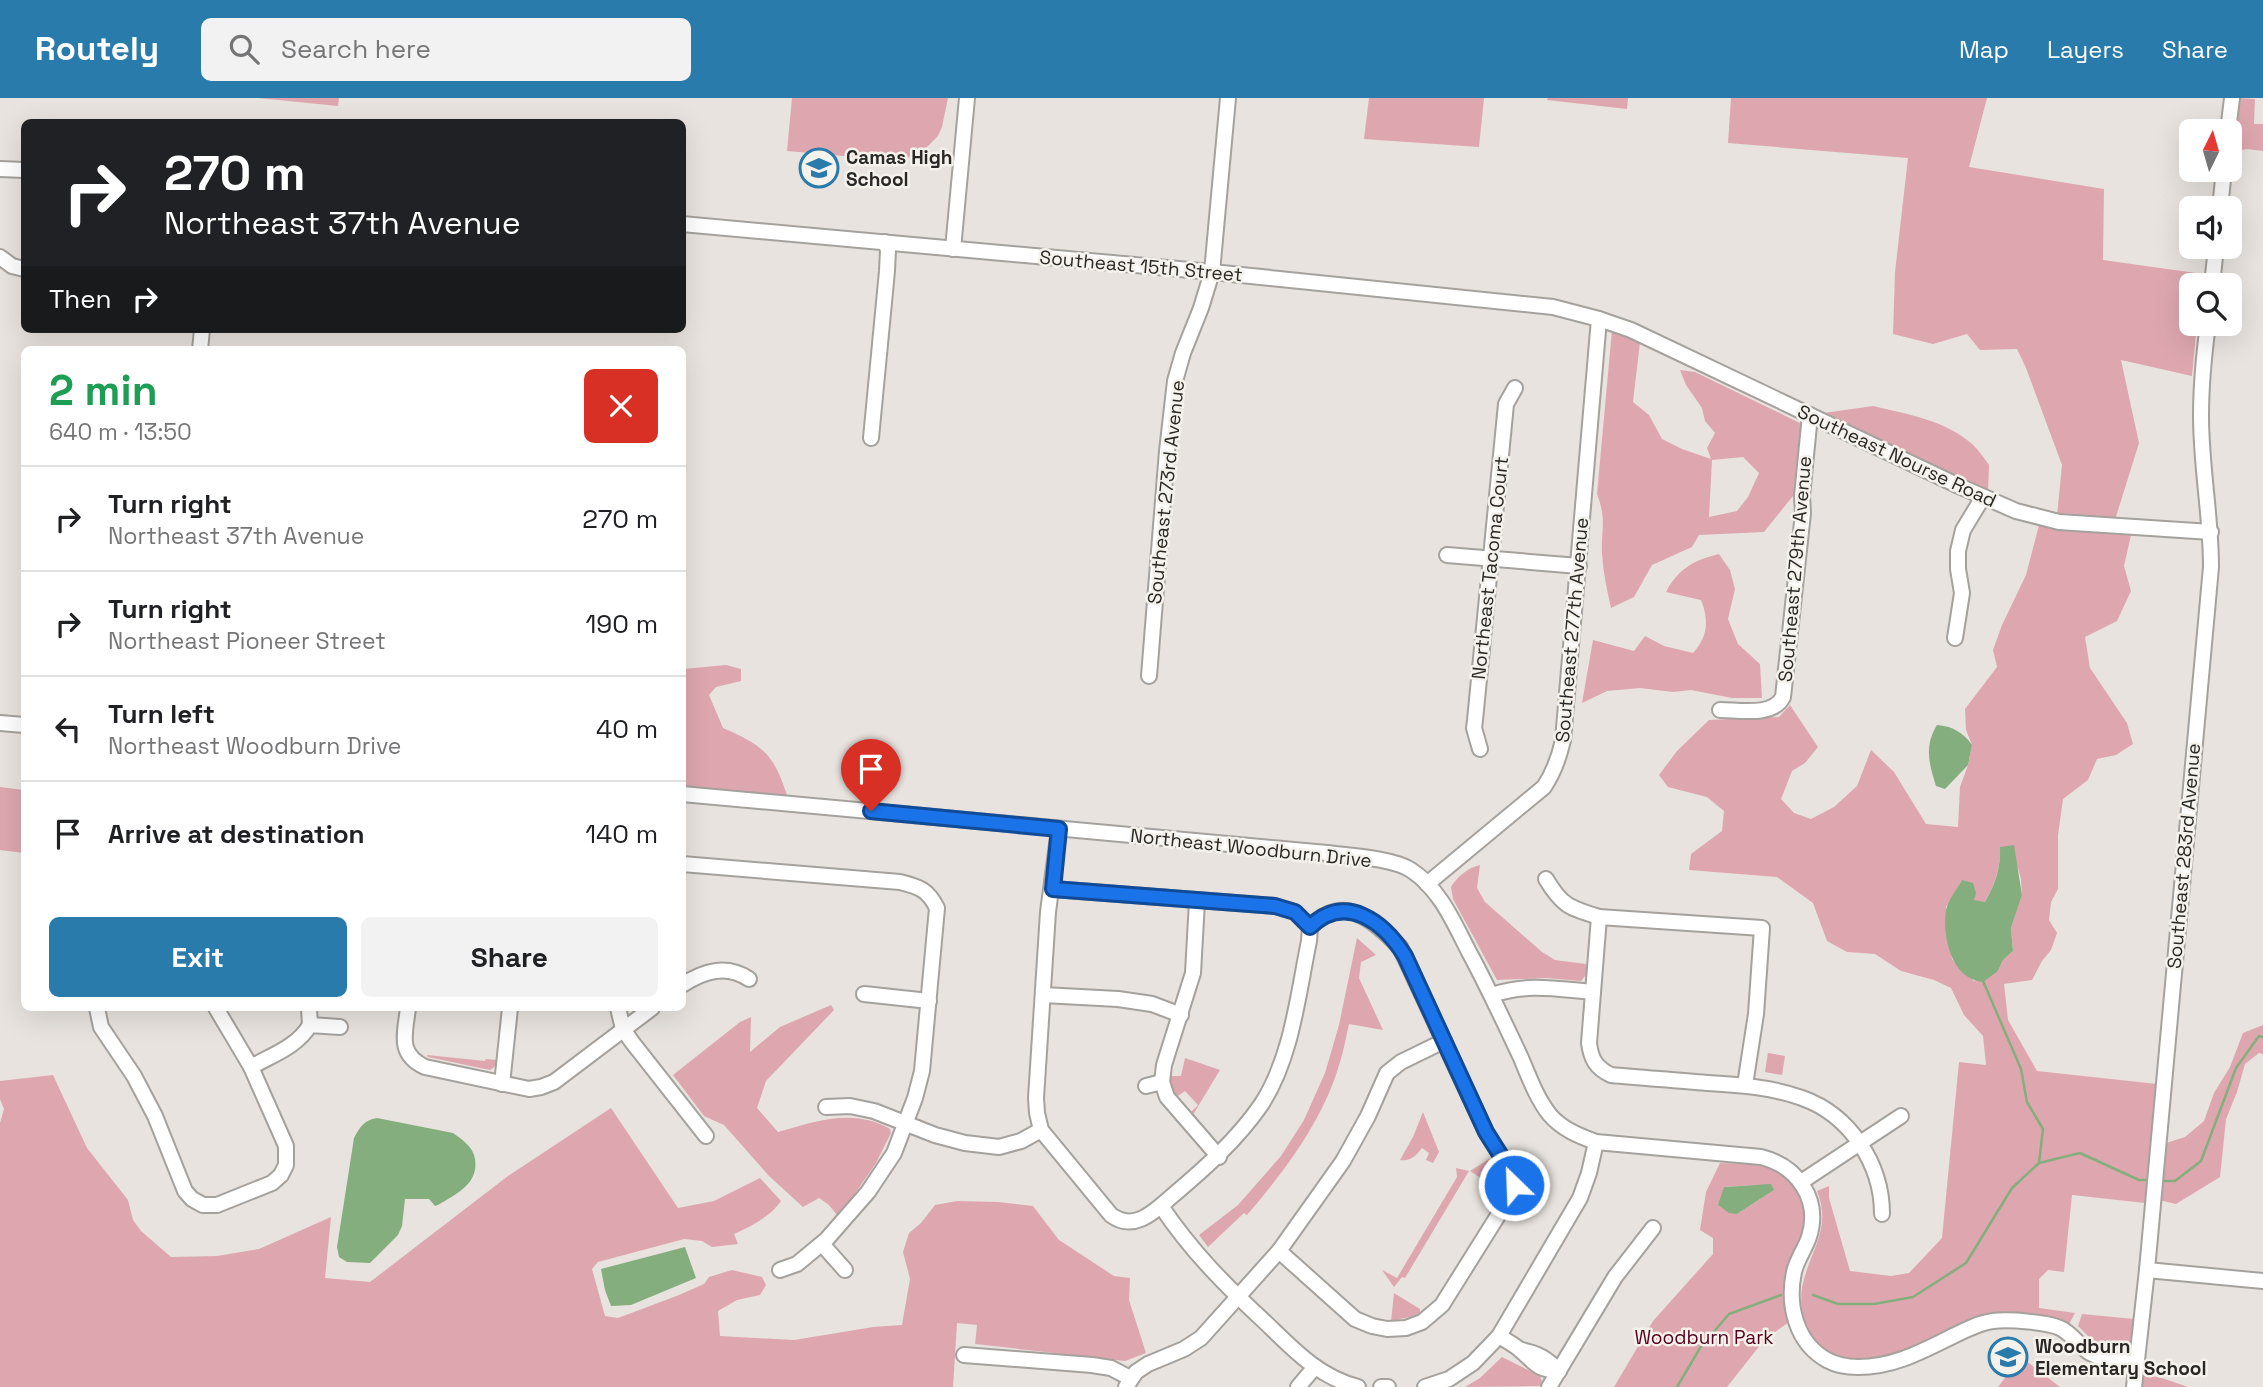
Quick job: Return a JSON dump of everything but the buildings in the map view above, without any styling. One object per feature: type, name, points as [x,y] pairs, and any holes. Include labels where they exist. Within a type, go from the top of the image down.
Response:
[{"type":"street","points":[[953,249],[967,98]]},
{"type":"street","name":"Southeast 273rd Avenue","points":[[1149,676],[1175,381],[1212,272],[1228,98]]},
{"type":"street","points":[[2229,119],[2232,98]]},
{"type":"street","points":[[0,169],[21,170]]},
{"type":"street","name":"Southeast 15th Street","points":[[686,224],[1526,303],[1599,319]]},
{"type":"street","points":[[871,438],[887,271],[888,250],[885,242]]},
{"type":"street","points":[[0,257],[12,266],[21,268]]},
{"type":"street","name":"Southeast Nourse Road","points":[[1599,319],[1631,330],[1983,497],[2036,517],[2059,522],[2211,532]]},
{"type":"street","name":"Southeast 277th Avenue","points":[[1427,884],[1544,787],[1559,760],[1579,566],[1599,319]]},
{"type":"street","name":"Southeast 283rd Avenue","points":[[2134,1387],[2209,599],[2211,532],[2201,417],[2207,336]]},
{"type":"street","name":"Northeast Tacoma Court","points":[[1480,749],[1474,728],[1506,404],[1516,388]]},
{"type":"street","name":"Southeast 279th Avenue","points":[[1720,710],[1764,710],[1780,703],[1783,697],[1803,513],[1802,496],[1810,415]]},
{"type":"street","points":[[1955,638],[1962,593],[1958,551],[1963,530],[1983,497]]},
{"type":"street","points":[[1447,555],[1579,566]]},
{"type":"street","points":[[0,723],[21,725]]},
{"type":"street","name":"Northeast Woodburn Drive","points":[[686,794],[1374,859],[1409,869],[1441,900],[1492,995],[1538,1097],[1550,1116],[1571,1132],[1596,1142],[1774,1160],[1801,1182]]},
{"type":"street","points":[[1059,829],[1048,912],[1037,1113],[1041,1130],[1117,1220],[1141,1220],[1161,1206],[1219,1157],[1262,1103],[1287,1046],[1310,927],[1326,914],[1348,910],[1376,923],[1400,947],[1405,956],[1486,1132],[1513,1175],[1514,1185],[1509,1198],[1442,1305],[1422,1322],[1406,1328],[1387,1329],[1355,1319],[1279,1251]]},
{"type":"street","points":[[686,864],[900,883],[930,894],[937,908],[922,1071],[894,1153],[869,1192],[822,1244],[797,1264],[780,1270]]},
{"type":"street","points":[[1546,879],[1557,898],[1573,909],[1599,917],[1762,928],[1756,1014],[1745,1085]]},
{"type":"street","points":[[1053,889],[1275,906],[1295,912],[1310,927]]},
{"type":"street","points":[[1198,901],[1193,973],[1164,1065],[1162,1082],[1167,1097],[1219,1157]]},
{"type":"street","points":[[1599,917],[1590,1054],[1595,1064],[1611,1075],[1745,1085],[1805,1098],[1826,1110],[1861,1143],[1879,1185],[1882,1214]]},
{"type":"street","points":[[686,983],[713,971],[741,974],[750,979]]},
{"type":"street","points":[[1492,995],[1512,988],[1531,986],[1593,992]]},
{"type":"street","points":[[864,994],[929,1001]]},
{"type":"street","points":[[1043,995],[1152,1004],[1181,1015]]},
{"type":"street","points":[[98,1011],[101,1027],[128,1065],[155,1116],[185,1191],[202,1205],[218,1205],[272,1183],[281,1175],[288,1158],[286,1146],[251,1067],[218,1011]]},
{"type":"street","points":[[251,1067],[296,1043],[310,1025],[309,1011]]},
{"type":"street","points":[[408,1011],[404,1045],[415,1063],[529,1089],[554,1082],[648,1011]]},
{"type":"street","points":[[502,1084],[510,1011]]},
{"type":"street","points":[[619,1011],[623,1029],[706,1136]]},
{"type":"street","points":[[310,1025],[340,1027]]},
{"type":"street","points":[[964,1355],[1111,1368],[1128,1382],[1148,1364],[1184,1349],[1201,1338],[1279,1251],[1356,1140],[1387,1073],[1401,1062],[1444,1041]]},
{"type":"street","points":[[1146,1086],[1162,1082]]},
{"type":"street","points":[[825,1107],[850,1106],[874,1111],[965,1143],[999,1147],[1021,1142],[1041,1130]]},
{"type":"street","points":[[1901,1116],[1801,1182],[1812,1206],[1811,1224],[1809,1238],[1794,1271],[1791,1301],[1803,1338],[1828,1360],[1853,1367],[1885,1365],[1906,1359],[1979,1324],[1996,1320],[2051,1325],[2062,1329],[2089,1353],[2103,1359],[2137,1363]]},
{"type":"street","points":[[1425,1387],[1449,1379],[1473,1363],[1499,1336],[1580,1198],[1596,1142]]},
{"type":"street","points":[[1161,1206],[1190,1248],[1314,1368],[1344,1384],[1358,1387]]},
{"type":"street","points":[[1549,1387],[1615,1277],[1653,1228]]},
{"type":"street","points":[[822,1244],[845,1270]]},
{"type":"street","points":[[2147,1270],[2263,1281]]},
{"type":"street","points":[[1499,1336],[1521,1350],[1536,1352],[1559,1371]]},
{"type":"street","points":[[1298,1387],[1314,1368]]},
{"type":"street","points":[[1381,1387],[1388,1387]]},
{"type":"green space","points":[[258,98],[339,98],[338,106]]},
{"type":"green space","points":[[792,98],[948,98],[938,136],[924,150],[907,158],[889,160],[787,151]]},
{"type":"green space","points":[[1369,98],[1484,98],[1479,147],[1364,139]]},
{"type":"green space","points":[[1628,98],[1627,109],[1547,100]]},
{"type":"green space","points":[[1731,98],[1987,98],[1969,167],[2104,189],[2103,260],[2196,273],[2179,273],[2179,336],[2196,336],[2192,376],[2121,360],[2139,443],[2114,523],[2057,516],[2062,465],[2017,349],[1980,350],[1967,334],[1933,344],[1893,334],[1895,272],[1908,158],[1728,143]]},
{"type":"green space","points":[[2236,98],[2255,99],[2254,124],[2263,124],[2263,151],[2242,150],[2242,119],[2234,119]]},
{"type":"green space","points":[[1612,330],[1640,342],[1633,402],[1649,415],[1662,439],[1682,449],[1711,459],[1707,448],[1715,433],[1705,421],[1702,408],[1686,385],[1680,370],[1695,372],[1802,424],[1797,491],[1764,532],[1699,535],[1692,547],[1652,565],[1634,597],[1611,608],[1603,561],[1603,518],[1597,494]],"holes":[[[1743,457],[1759,473],[1748,497],[1737,511],[1709,517],[1712,460]]]},
{"type":"green space","points":[[1873,406],[1937,423],[1971,443],[1989,465],[1988,494],[1817,414]]},
{"type":"green space","points":[[2039,525],[2131,535],[2124,566],[2131,591],[2117,621],[2085,637],[2090,668],[2127,723],[2133,744],[2116,755],[2097,759],[2088,780],[2063,799],[2058,835],[2058,889],[2051,902],[2049,920],[2057,933],[2051,950],[2032,980],[2004,984],[2008,1020],[2037,1071],[2157,1084],[2145,1203],[2072,1195],[2064,1272],[2048,1270],[2039,1279],[2039,1308],[2075,1313],[2069,1324],[2028,1314],[1995,1314],[1967,1322],[1914,1348],[1878,1360],[1859,1361],[1839,1357],[1822,1349],[1812,1340],[1802,1310],[1803,1283],[1821,1227],[1821,1204],[1817,1191],[1829,1186],[1829,1198],[1850,1271],[1891,1276],[1909,1273],[1942,1238],[1959,1062],[1986,1065],[1983,1036],[1964,1015],[1951,988],[1934,980],[1901,971],[1875,954],[1847,952],[1827,941],[1813,903],[1777,877],[1689,870],[1691,854],[1722,831],[1724,811],[1707,797],[1668,787],[1659,775],[1677,751],[1709,720],[1779,717],[1790,705],[1818,747],[1805,763],[1792,771],[1781,799],[1794,813],[1811,819],[1834,807],[1857,786],[1871,750],[1894,772],[1926,824],[1958,827],[1960,787],[1972,745],[1966,730],[1965,709],[1997,667],[1993,650],[2026,575]],"holes":[[[2000,848],[2018,868],[2022,894],[2011,928],[2013,951],[2003,960],[1998,971],[1974,981],[1952,959],[1946,907],[1962,880],[1974,901],[1985,902],[1996,876]]]},
{"type":"green space","points":[[1719,554],[1730,570],[1735,589],[1728,619],[1738,644],[1760,664],[1762,698],[1732,698],[1691,690],[1673,692],[1640,688],[1607,691],[1582,703],[1593,640],[1634,651],[1645,636],[1664,646],[1693,653],[1702,641],[1706,628],[1701,600],[1666,592],[1681,571],[1702,559]]},
{"type":"green space","points":[[726,665],[741,669],[741,681],[716,687],[709,695],[723,728],[749,740],[766,754],[778,771],[788,798],[686,789],[686,669]]},
{"type":"green space","points":[[0,787],[21,790],[21,853],[0,850]]},
{"type":"green space","points":[[1480,865],[1477,888],[1485,902],[1542,952],[1555,960],[1586,964],[1586,975],[1581,981],[1546,978],[1497,980],[1453,899],[1451,887],[1463,873]]},
{"type":"green space","points":[[1357,938],[1376,955],[1361,962],[1359,978],[1383,1030],[1349,1024],[1333,1083],[1302,1143],[1247,1215],[1244,1213],[1208,1247],[1199,1235],[1238,1205],[1281,1156],[1304,1120],[1325,1073],[1339,1025]]},
{"type":"green space","points":[[831,1005],[834,1010],[766,1081],[757,1108],[778,1132],[835,1118],[862,1119],[890,1129],[891,1133],[876,1163],[843,1211],[837,1215],[819,1198],[803,1207],[769,1176],[724,1125],[704,1116],[673,1075],[740,1022],[751,1017],[750,1052],[780,1027]]},
{"type":"green space","points":[[2263,1025],[2263,1054],[2259,1053],[2245,1064],[2226,1119],[2220,1177],[2176,1204],[2159,1200],[2163,1144],[2185,1137],[2204,1121],[2214,1093],[2230,1067],[2243,1033]]},
{"type":"green space","points":[[1768,1053],[1785,1056],[1782,1075],[1765,1072]]},
{"type":"green space","points":[[427,1055],[497,1060],[497,1065],[490,1070]]},
{"type":"green space","points":[[1185,1058],[1220,1070],[1191,1118],[1188,1115],[1198,1105],[1185,1091],[1175,1098],[1169,1088],[1167,1076],[1181,1076]]},
{"type":"green space","points":[[53,1075],[87,1148],[128,1200],[133,1220],[141,1231],[171,1257],[217,1256],[259,1249],[331,1217],[325,1278],[370,1282],[508,1176],[611,1108],[678,1208],[714,1201],[760,1178],[781,1201],[766,1216],[734,1234],[738,1244],[712,1247],[702,1241],[684,1239],[598,1262],[592,1269],[605,1316],[618,1318],[704,1284],[709,1277],[732,1270],[762,1277],[766,1285],[760,1295],[737,1300],[718,1311],[720,1336],[794,1340],[902,1325],[910,1279],[903,1252],[909,1233],[935,1205],[957,1201],[998,1202],[1033,1206],[1059,1240],[1114,1276],[1130,1278],[1129,1300],[1146,1353],[1125,1361],[975,1344],[977,1325],[957,1323],[953,1387],[0,1387],[0,1123],[4,1109],[0,1099],[0,1081]]},
{"type":"green space","points":[[1423,1112],[1439,1152],[1433,1163],[1426,1160],[1429,1153],[1422,1148],[1410,1159],[1400,1160],[1413,1137]]},
{"type":"green space","points":[[1489,1159],[1499,1173],[1500,1190],[1470,1171]]},
{"type":"green space","name":"Woodburn Park","points":[[1720,1163],[1763,1166],[1774,1170],[1797,1191],[1802,1201],[1805,1222],[1804,1233],[1787,1279],[1789,1322],[1765,1339],[1727,1387],[1614,1387],[1653,1321],[1713,1254],[1713,1238],[1700,1230],[1706,1192]],"holes":[[[1756,1185],[1774,1190],[1737,1214],[1724,1187]]]},
{"type":"green space","points":[[1456,1168],[1469,1171],[1405,1278],[1402,1277],[1394,1287],[1382,1270],[1397,1278],[1457,1177]]},
{"type":"green space","points":[[1394,1293],[1420,1309],[1420,1313],[1391,1321]]},
{"type":"green space","points":[[2082,1314],[2134,1319],[2127,1349],[2103,1348],[2093,1341],[2078,1326]]},
{"type":"green space","points":[[1502,1357],[1540,1376],[1540,1386],[1465,1387],[1480,1378]]},
{"type":"green space","points":[[2021,1357],[2060,1387],[1998,1387]]},
{"type":"green space","points":[[2141,1374],[2162,1378],[2188,1387],[2141,1387]]},
{"type":"shaded area","points":[[1937,725],[1957,731],[1972,745],[1968,765],[1945,789],[1936,786],[1930,763],[1930,740]]},
{"type":"shaded area","points":[[2014,845],[2022,895],[2011,928],[2013,951],[2003,960],[1998,971],[1983,982],[1972,979],[1956,965],[1946,932],[1946,910],[1962,880],[1973,883],[1976,893],[1974,900],[1985,902],[1997,876],[2000,847]]},
{"type":"shaded area","points":[[377,1118],[453,1133],[472,1151],[475,1168],[465,1187],[438,1205],[435,1206],[429,1199],[405,1199],[402,1226],[398,1235],[370,1263],[347,1262],[339,1257],[337,1247],[354,1138],[363,1125]]},
{"type":"shaded area","points":[[1771,1184],[1774,1190],[1737,1214],[1729,1213],[1718,1205],[1724,1187]]},
{"type":"shaded area","points":[[685,1247],[696,1278],[631,1305],[611,1306],[601,1269]]},
{"type":"waterway","points":[[1983,981],[2021,1069],[2027,1102],[2043,1129],[2039,1163]]},
{"type":"waterway","points":[[2163,1181],[2175,1181],[2201,1161],[2236,1068],[2259,1036],[2263,1037]]},
{"type":"waterway","points":[[1813,1295],[1838,1304],[1874,1304],[1913,1297],[1966,1263],[2012,1188],[2039,1163],[2080,1153],[2139,1180],[2147,1180]]},
{"type":"waterway","points":[[1677,1387],[1700,1348],[1729,1314],[1781,1295]]},
{"type":"place","name":"Camas High School","points":[[819,168]]},
{"type":"place","name":"Woodburn Elementary School","points":[[2008,1357]]},
{"type":"route","points":[[871,811],[1059,829],[1053,889],[1275,906],[1295,912],[1310,927],[1326,914],[1348,910],[1376,923],[1400,947],[1405,956],[1486,1132],[1513,1175],[1514,1185]]}]
